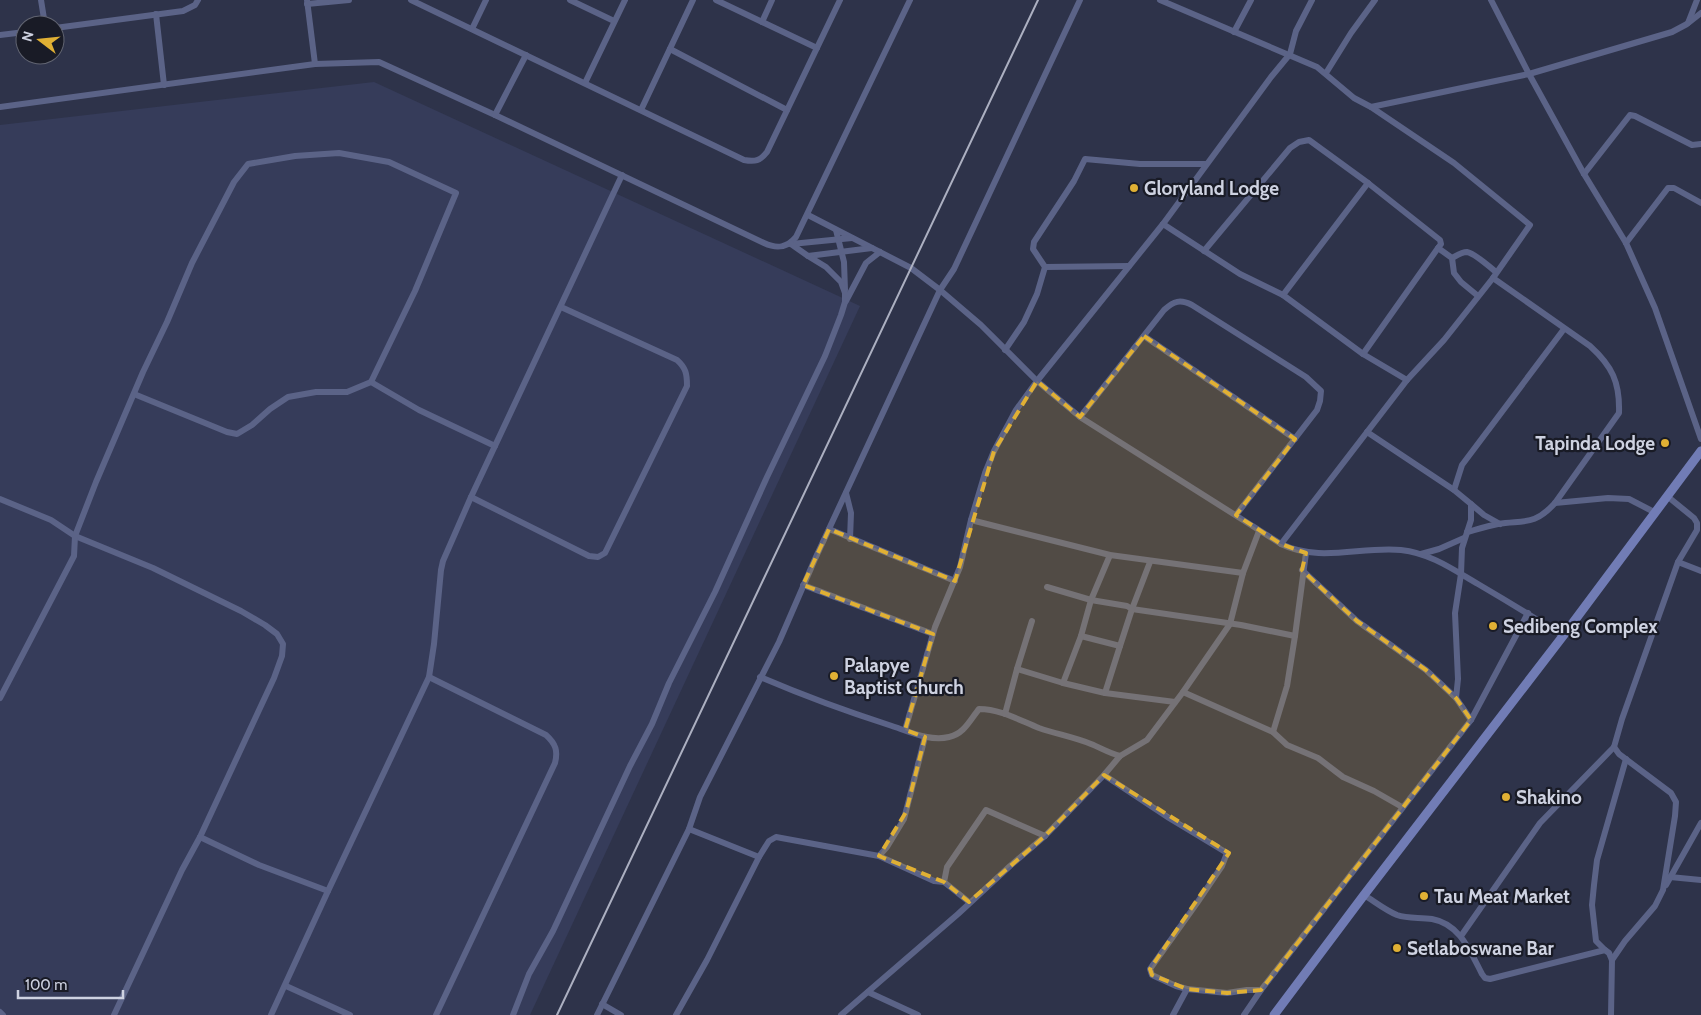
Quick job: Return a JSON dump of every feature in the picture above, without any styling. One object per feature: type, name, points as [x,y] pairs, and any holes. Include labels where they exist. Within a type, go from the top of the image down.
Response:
[{"type":"street","points":[[41,0],[43,15]]},
{"type":"street","points":[[65,27],[184,11],[195,5],[198,0]]},
{"type":"street","points":[[315,64],[307,2],[349,0]]},
{"type":"street","points":[[411,0],[744,160],[751,161],[762,159],[767,152],[840,0]]},
{"type":"street","points":[[472,29],[486,0]]},
{"type":"street","points":[[570,0],[614,22]]},
{"type":"street","points":[[585,83],[625,0]]},
{"type":"street","points":[[641,110],[693,0]]},
{"type":"street","points":[[716,0],[817,48]]},
{"type":"street","points":[[762,22],[772,0]]},
{"type":"street","points":[[791,244],[808,215],[910,0]]},
{"type":"street","points":[[597,1015],[689,829],[700,797],[779,642],[803,585],[940,290],[954,269],[1080,0]]},
{"type":"street","points":[[1160,0],[1317,67],[1354,98],[1371,107],[1454,163],[1530,225],[1495,275],[1444,340],[1407,380],[1281,544]]},
{"type":"street","points":[[1234,32],[1251,0]]},
{"type":"street","points":[[904,730],[933,634],[956,581],[985,473],[994,451],[1016,410],[1037,381],[1163,224],[1290,54],[1296,31],[1312,0]]},
{"type":"street","points":[[1326,73],[1351,33],[1375,0]]},
{"type":"street","points":[[1491,0],[1584,174],[1626,243],[1656,308],[1701,439]]},
{"type":"street","points":[[1687,24],[1698,0]]},
{"type":"street","points":[[1371,107],[1529,74],[1672,32],[1687,24],[1701,13]]},
{"type":"street","points":[[156,14],[164,85]]},
{"type":"street","points":[[0,35],[15,33]]},
{"type":"street","points":[[670,49],[788,110]]},
{"type":"street","points":[[495,115],[526,55]]},
{"type":"street","points":[[0,108],[315,64],[379,62],[772,247],[838,238],[852,238]]},
{"type":"street","points":[[1584,174],[1630,115],[1692,145],[1701,144]]},
{"type":"street","points":[[1204,251],[1290,148],[1299,142],[1309,140],[1436,236],[1441,244],[1364,354]]},
{"type":"street","points":[[0,698],[74,556],[75,536],[96,482],[134,394],[200,247],[234,182],[248,164],[295,156],[339,153],[390,162],[456,193],[371,382],[347,392],[316,392],[288,398],[237,434],[227,432],[134,394]]},
{"type":"street","points":[[1045,267],[1033,249],[1034,242],[1074,181],[1085,159],[1140,164],[1206,164]]},
{"type":"street","points":[[271,1015],[429,677],[441,570],[471,497],[562,307],[622,175]]},
{"type":"street","points":[[1283,295],[1368,183]]},
{"type":"street","points":[[1626,243],[1668,188],[1674,188],[1701,203]]},
{"type":"street","points":[[808,215],[911,268],[981,325],[1037,381],[1080,417],[1281,544],[1293,550],[1306,553],[1344,554],[1402,550],[1420,554],[1440,562],[1461,574],[1563,636]]},
{"type":"street","points":[[1163,224],[1240,274],[1283,295],[1364,354],[1407,380]]},
{"type":"street","points":[[836,230],[845,270],[845,302]]},
{"type":"street","points":[[791,244],[826,267],[841,282],[845,293]]},
{"type":"street","points":[[808,256],[872,248]]},
{"type":"street","points":[[1438,248],[1452,258],[1454,273],[1461,282],[1478,296]]},
{"type":"street","points":[[513,1015],[529,974],[553,931],[630,766],[652,724],[669,683],[715,592],[763,485],[826,356],[845,302],[866,263],[880,252]]},
{"type":"street","points":[[1420,554],[1439,549],[1466,535],[1500,524],[1534,520],[1546,513],[1619,413],[1620,398],[1613,373],[1603,358],[1590,346],[1564,329],[1495,275],[1475,256],[1468,252],[1452,258]]},
{"type":"street","points":[[1045,267],[1129,266]]},
{"type":"street","points":[[1005,350],[1024,322],[1045,267]]},
{"type":"street","points":[[1080,417],[1164,310],[1173,302],[1183,300],[1192,305],[1306,377],[1321,391],[1317,410],[1236,515]]},
{"type":"street","points":[[471,497],[589,556],[598,557],[605,553],[687,386],[687,374],[683,365],[677,360],[562,307]]},
{"type":"street","points":[[1454,490],[1462,465],[1564,329]]},
{"type":"street","points":[[1144,336],[1295,439]]},
{"type":"street","points":[[371,382],[419,410],[495,446]]},
{"type":"street","points":[[1367,432],[1454,490],[1484,515],[1500,524]]},
{"type":"street","points":[[1274,1015],[1563,636],[1701,451]]},
{"type":"street","points":[[846,493],[851,512],[850,538]]},
{"type":"street","points":[[1461,936],[1540,823],[1614,747],[1622,719],[1678,562],[1697,530],[1697,523],[1694,518],[1667,496]]},
{"type":"street","points":[[1555,503],[1608,498],[1629,499],[1654,512]]},
{"type":"street","points":[[0,500],[51,520],[75,536],[153,568],[240,611],[277,634],[283,644],[282,656],[274,678],[114,1015]]},
{"type":"street","points":[[1456,698],[1458,679],[1455,612],[1461,574],[1461,558],[1471,520],[1471,504]]},
{"type":"street","points":[[971,520],[1110,556],[1243,573]]},
{"type":"street","points":[[829,530],[956,581]]},
{"type":"street","points":[[842,1015],[1045,836],[1120,756],[1147,740],[1230,624],[1243,573],[1259,531]]},
{"type":"street","points":[[1273,732],[1287,686],[1295,636],[1302,570],[1306,553]]},
{"type":"street","points":[[1063,683],[1081,636],[1091,600],[1110,556]]},
{"type":"street","points":[[1106,693],[1132,609],[1150,562]]},
{"type":"street","points":[[1678,562],[1701,571]]},
{"type":"street","points":[[1302,570],[1356,621],[1426,670],[1456,698],[1471,720]]},
{"type":"street","points":[[803,585],[933,634]]},
{"type":"street","points":[[1047,587],[1091,600],[1127,606],[1132,609],[1241,625],[1295,636]]},
{"type":"street","points":[[1244,1015],[1261,990],[1471,720],[1528,613]]},
{"type":"street","points":[[1005,714],[1016,669],[1032,621]]},
{"type":"street","points":[[1081,636],[1120,646]]},
{"type":"street","points":[[1016,669],[1106,693],[1175,702]]},
{"type":"street","points":[[429,677],[546,735],[554,742],[557,753],[555,763],[436,1015]]},
{"type":"street","points":[[760,677],[828,705],[924,737],[948,738],[961,732],[979,709],[986,709],[1005,714],[1120,756]]},
{"type":"street","points":[[1183,692],[1273,732],[1287,745],[1318,758],[1343,777],[1374,791],[1402,807]]},
{"type":"street","points":[[879,856],[904,819],[924,737]]},
{"type":"street","points":[[1614,747],[1619,754],[1671,793],[1676,802],[1663,890]]},
{"type":"street","points":[[1611,1015],[1612,960],[1609,953],[1596,941],[1592,904],[1597,860],[1626,758]]},
{"type":"street","points":[[1104,775],[1168,818],[1227,853],[1222,866],[1150,969],[1152,975],[1187,989],[1227,993],[1261,990]]},
{"type":"street","points":[[944,882],[947,868],[986,810],[1045,836]]},
{"type":"street","points":[[1612,960],[1625,941],[1655,906],[1701,823]]},
{"type":"street","points":[[689,829],[759,857]]},
{"type":"street","points":[[200,837],[259,865],[328,891]]},
{"type":"street","points":[[676,1015],[707,960],[759,857],[769,841],[776,837],[879,856],[934,881],[944,882],[969,902]]},
{"type":"street","points":[[1670,877],[1701,880]]},
{"type":"street","points":[[1364,895],[1396,914],[1440,922],[1451,927],[1461,936],[1476,958],[1485,978],[1490,979],[1604,950]]},
{"type":"street","points":[[286,986],[350,1015]]},
{"type":"street","points":[[1173,1015],[1187,989]]},
{"type":"street","points":[[868,992],[918,1015]]},
{"type":"street","points":[[602,1004],[621,1015]]},
{"type":"street","points":[[0,1012],[3,1015]]},
{"type":"highlighted area","points":[[1144,336],[1295,439],[1236,515],[1281,544],[1306,553],[1302,570],[1357,621],[1426,670],[1456,698],[1471,720],[1261,990],[1227,993],[1187,989],[1152,975],[1150,969],[1229,853],[1104,775],[1045,836],[969,902],[944,882],[879,856],[906,812],[925,737],[905,730],[933,634],[803,585],[829,529],[955,581],[994,451],[1037,381],[1080,417]]},
{"type":"shaded area","points":[[374,82],[860,306],[530,1015],[0,1015],[0,125]]},
{"type":"railway","points":[[557,1015],[1038,0]]},
{"type":"place","name":"Gloryland Lodge","points":[[1134,188]]},
{"type":"place","name":"Tapinda Lodge","points":[[1665,443]]},
{"type":"place","name":"Sedibeng Complex","points":[[1493,626]]},
{"type":"place","name":"Palapye Baptist Church","points":[[834,676]]},
{"type":"place","name":"Shakino","points":[[1506,797]]},
{"type":"place","name":"Tau Meat Market","points":[[1424,896]]},
{"type":"place","name":"Setlaboswane Bar","points":[[1397,948]]}]
